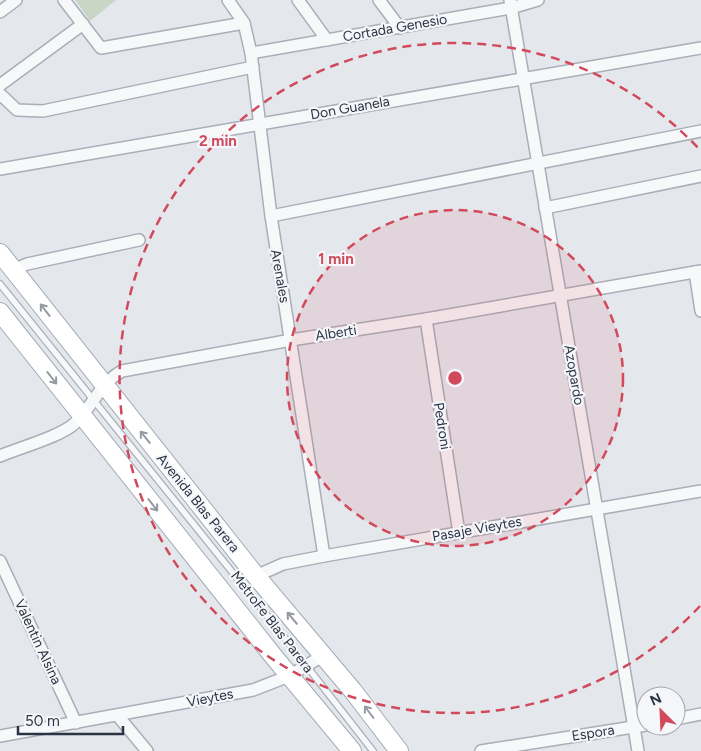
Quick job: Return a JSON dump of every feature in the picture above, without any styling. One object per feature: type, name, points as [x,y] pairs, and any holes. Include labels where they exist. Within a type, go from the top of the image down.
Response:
[{"type":"main road","name":"Avenida Blas Parera","points":[[0,253],[99,392],[324,655],[398,751]]},
{"type":"main road","points":[[0,312],[289,676],[352,751]]},
{"type":"street","points":[[0,12],[16,0]]},
{"type":"street","points":[[64,0],[101,48],[244,23]]},
{"type":"street","name":"Arenales","points":[[228,0],[244,23],[251,53],[270,216],[324,556]]},
{"type":"street","points":[[298,0],[327,40]]},
{"type":"street","points":[[379,0],[400,28]]},
{"type":"street","name":"Cortada Genesio","points":[[251,53],[400,28],[538,0]]},
{"type":"street","name":"Azopardo","points":[[511,4],[638,751]]},
{"type":"street","points":[[0,86],[83,24]]},
{"type":"street","name":"Don Guanela","points":[[0,169],[523,77],[701,48]]},
{"type":"street","points":[[0,94],[17,110],[43,111],[253,68]]},
{"type":"street","points":[[270,216],[701,131]]},
{"type":"street","points":[[545,208],[701,176]]},
{"type":"street","points":[[13,270],[27,264],[139,240]]},
{"type":"street","points":[[698,271],[701,310]]},
{"type":"street","name":"Alberti","points":[[0,456],[67,429],[82,416],[99,392],[122,371],[291,340],[426,319],[698,271]]},
{"type":"street","name":"Pedroni","points":[[426,319],[459,532]]},
{"type":"street","name":"Pasaje Vieytes","points":[[256,576],[283,564],[324,556],[701,491]]},
{"type":"street","name":"Valentin Alsina","points":[[0,560],[5,584],[76,723]]},
{"type":"street","name":"Vieytes","points":[[0,736],[118,716],[252,690],[289,676],[324,655]]},
{"type":"street","points":[[686,717],[701,714]]},
{"type":"street","points":[[118,716],[147,751]]},
{"type":"street","name":"Espora","points":[[481,751],[636,727]]},
{"type":"lane","name":"MetroFe Blas Parera","points":[[0,284],[99,392],[373,751]]},
{"type":"green space","points":[[75,0],[116,0],[90,21]]}]
